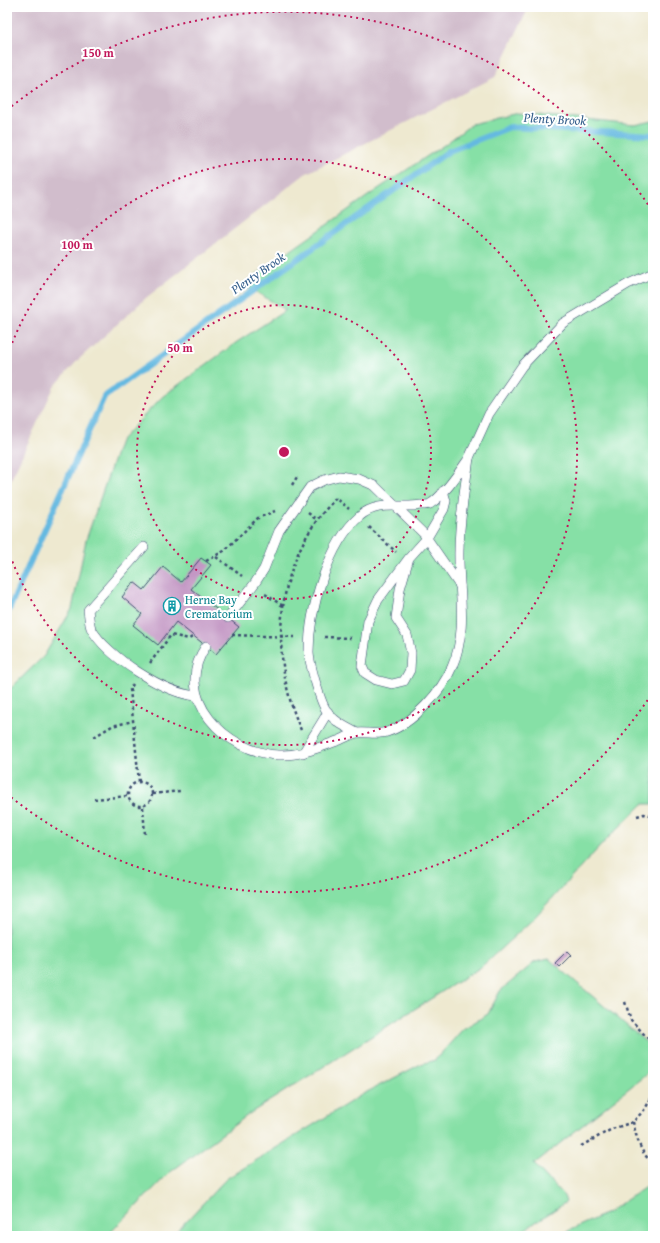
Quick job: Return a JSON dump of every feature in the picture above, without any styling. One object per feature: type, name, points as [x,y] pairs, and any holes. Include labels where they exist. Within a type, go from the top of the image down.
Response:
[{"type":"lane","points":[[357,733],[340,724],[328,712],[315,680],[308,653],[313,608],[334,550],[359,516],[370,509],[382,506],[409,507],[430,504],[450,485],[469,458],[490,414],[522,366],[563,323],[628,284],[653,273]]},
{"type":"lane","points":[[206,646],[196,666],[198,702],[211,722],[239,744],[269,754],[280,755],[303,753],[357,733],[387,732],[404,723],[430,700],[442,686],[458,653],[462,633],[459,552],[460,517],[469,458]]},
{"type":"lane","points":[[228,618],[255,584],[264,569],[279,531],[310,486],[339,476],[359,479],[374,486],[427,538],[461,586]]},
{"type":"lane","points":[[409,558],[400,589],[396,618],[406,635],[411,653],[410,670],[404,681],[392,684],[376,680],[366,674],[362,666],[368,621],[378,600],[409,558],[427,538],[444,510],[446,501],[444,491]]},
{"type":"lane","points":[[144,547],[88,610],[90,627],[108,649],[142,674],[156,683],[180,694],[197,696]]},
{"type":"lane","points":[[303,753],[328,712]]},
{"type":"path","points":[[289,490],[297,477]]},
{"type":"path","points":[[206,561],[224,551],[239,534],[258,518],[274,512],[277,507]]},
{"type":"path","points":[[138,782],[130,689],[171,635],[190,639],[194,636]]},
{"type":"path","points":[[94,737],[112,726],[133,721]]},
{"type":"path","points":[[138,782],[147,784],[153,794],[152,800],[143,806],[133,804],[128,796],[132,786],[138,782]]},
{"type":"path","points":[[153,794],[180,791]]},
{"type":"path","points":[[94,799],[128,796]]},
{"type":"path","points":[[143,806],[145,835]]},
{"type":"path","points":[[637,816],[644,814],[653,816]]},
{"type":"path","points":[[625,1002],[631,1020],[653,1044]]},
{"type":"path","points":[[581,1146],[612,1129],[634,1122],[645,1109],[653,1095]]},
{"type":"path","points":[[634,1122],[637,1138],[642,1149],[653,1162]]},
{"type":"shaded area","points":[[7,7],[529,7],[495,77],[305,174],[147,297],[78,360],[54,387],[7,488]]},
{"type":"green space","points":[[518,113],[635,125],[653,121],[653,804],[643,804],[606,840],[532,920],[481,967],[252,1112],[169,1173],[107,1236],[7,1236],[7,692],[44,656],[72,609],[86,540],[120,441],[162,397],[237,342],[286,310],[243,284],[472,124]]},
{"type":"green space","points":[[549,959],[653,1048],[653,1069],[534,1164],[564,1196],[566,1202],[515,1236],[172,1236],[226,1179],[363,1094],[421,1064],[435,1060],[463,1029],[488,1014],[500,991],[535,962]]},
{"type":"green space","points":[[653,1182],[653,1236],[561,1236],[568,1231],[607,1213]]},
{"type":"building","name":"Herne Bay Crematorium","points":[[201,558],[211,565],[191,589],[239,627],[216,654],[176,622],[158,645],[133,625],[142,614],[122,597],[134,582],[144,590],[163,567],[181,582]]},
{"type":"building","points":[[567,951],[571,955],[559,967],[555,963]]},
{"type":"building","points":[[653,983],[653,994],[648,990]]},
{"type":"waterway","name":"Plenty Brook","points":[[7,614],[104,397],[449,151],[510,127],[653,135]]},
{"type":"place","name":"Herne Bay Crematorium","points":[[172,606]]}]
